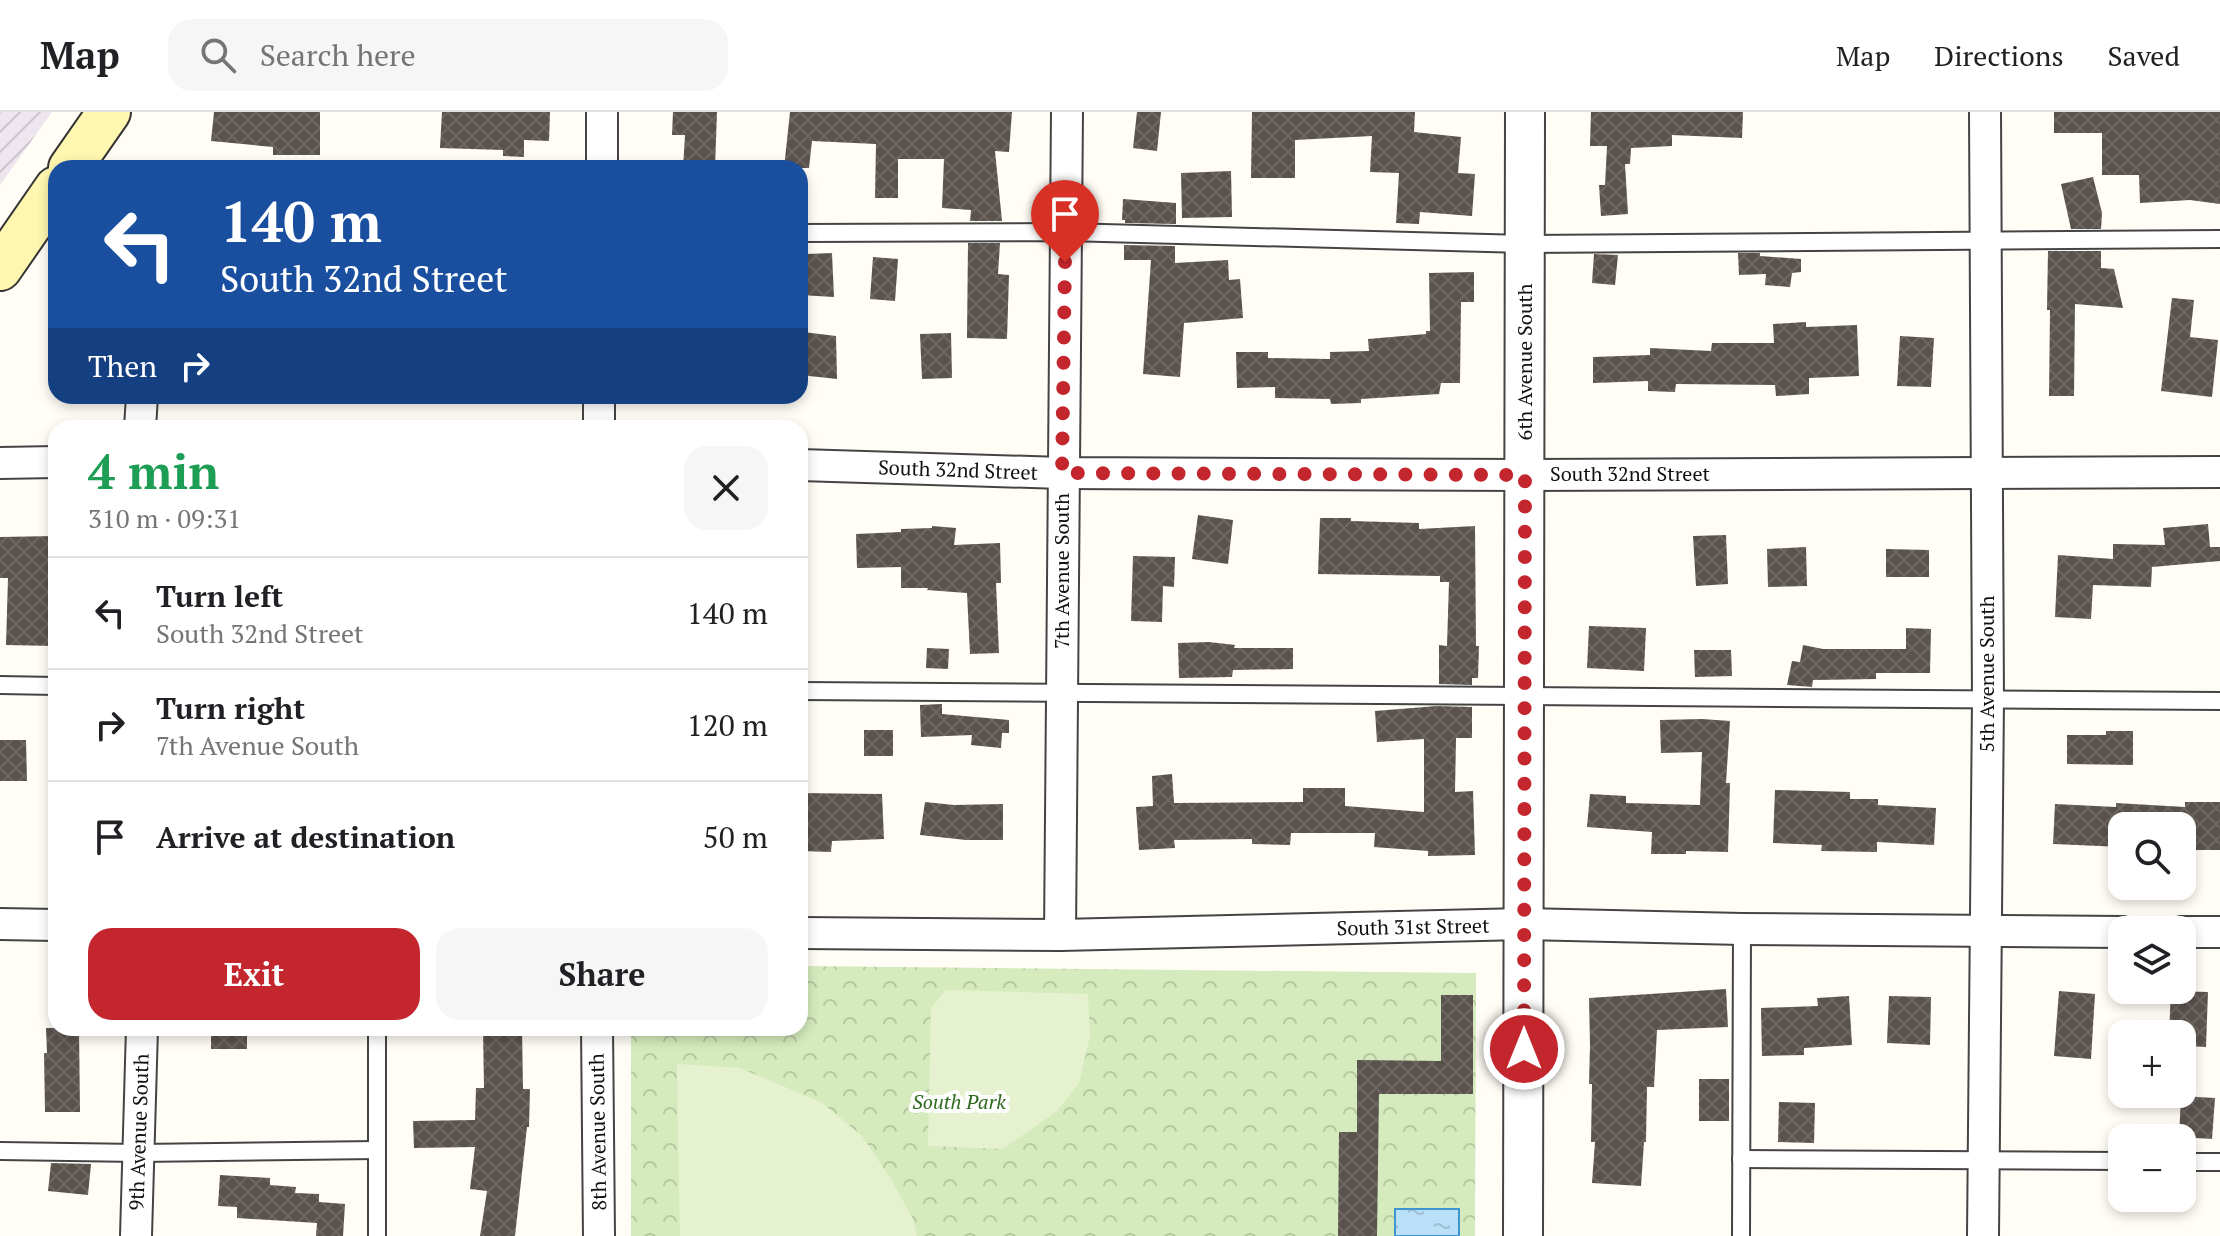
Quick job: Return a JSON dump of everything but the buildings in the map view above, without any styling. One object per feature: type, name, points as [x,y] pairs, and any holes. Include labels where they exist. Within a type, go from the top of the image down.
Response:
[{"type":"main road","points":[[76,160],[109,112]]},
{"type":"main road","points":[[0,269],[48,200]]},
{"type":"street","points":[[602,112],[602,160]]},
{"type":"street","name":"7th Avenue South","points":[[1060,935],[1067,112]]},
{"type":"street","name":"6th Avenue South","points":[[1523,1236],[1525,112]]},
{"type":"street","name":"5th Avenue South","points":[[1983,1236],[1988,699],[1985,112]]},
{"type":"street","points":[[0,463],[48,462]]},
{"type":"street","name":"South 32nd Street","points":[[808,465],[1062,473],[2220,472]]},
{"type":"street","points":[[0,924],[48,925]]},
{"type":"street","name":"South 31st Street","points":[[808,933],[1060,935],[1524,924],[2108,932]]},
{"type":"street","points":[[2196,932],[2220,932]]},
{"type":"street","name":"9th Avenue South","points":[[136,1236],[142,1036]]},
{"type":"street","name":"8th Avenue South","points":[[597,1036],[599,1236]]},
{"type":"lane","points":[[808,233],[1066,232],[1525,244],[2220,239]]},
{"type":"lane","points":[[0,685],[48,686]]},
{"type":"lane","points":[[808,691],[2220,701]]},
{"type":"lane","points":[[1741,1236],[1742,929]]},
{"type":"lane","points":[[377,1036],[377,1236]]},
{"type":"lane","points":[[0,1151],[377,1150]]},
{"type":"lane","points":[[1741,1159],[2108,1161]]},
{"type":"lane","points":[[2196,1162],[2220,1162]]},
{"type":"shaded area","points":[[0,112],[52,112],[0,185]]},
{"type":"green space","name":"South Park","points":[[808,966],[1476,973],[1475,1236],[631,1236],[631,1036],[808,1036]]},
{"type":"green space","points":[[946,990],[1088,994],[1090,1036],[1079,1083],[1057,1111],[1003,1149],[928,1146],[931,1008]]},
{"type":"green space","points":[[677,1064],[740,1068],[821,1102],[862,1136],[913,1219],[917,1236],[680,1236]]},
{"type":"water","points":[[1395,1209],[1459,1209],[1459,1236],[1395,1236]]},
{"type":"route","points":[[1065,262],[1062,473],[1525,475],[1524,1049]]}]
